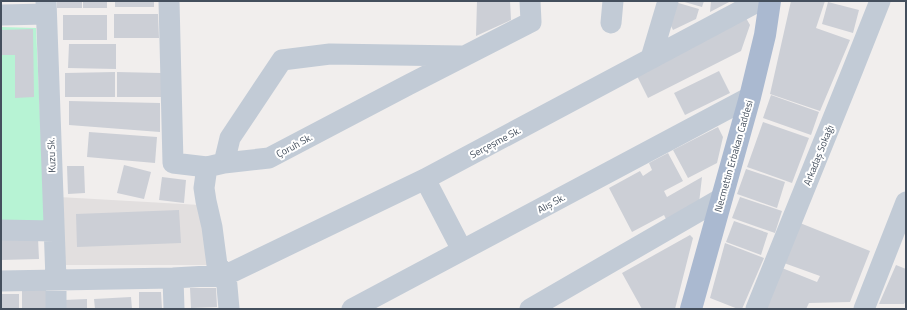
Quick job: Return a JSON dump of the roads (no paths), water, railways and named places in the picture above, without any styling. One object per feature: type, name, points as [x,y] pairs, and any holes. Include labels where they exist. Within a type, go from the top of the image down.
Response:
[{"type":"main road","name":"Necmettin Erbakan Caddesi","points":[[691,309],[750,97],[765,36],[770,1]]},
{"type":"street","name":"Çoruh Sk.","points":[[169,1],[173,163],[215,165],[269,158],[401,88],[531,22],[530,1]]},
{"type":"street","points":[[611,23],[613,1]]},
{"type":"street","points":[[651,58],[668,1]]},
{"type":"street","name":"Serçeşme Sk.","points":[[226,275],[425,179],[759,1]]},
{"type":"street","name":"Arkadaş Sokağı","points":[[756,309],[880,1]]},
{"type":"street","points":[[1,15],[46,7]]},
{"type":"street","name":"Kuzu Sk.","points":[[46,7],[56,309]]},
{"type":"street","points":[[229,309],[226,275],[217,265],[212,227],[204,188],[230,138],[282,60],[330,54],[463,56]]},
{"type":"street","name":"Alış Sk.","points":[[352,309],[750,97]]},
{"type":"street","points":[[425,179],[462,250]]},
{"type":"street","points":[[530,309],[722,198]]},
{"type":"street","points":[[864,309],[906,202]]},
{"type":"street","points":[[1,230],[54,231]]},
{"type":"street","points":[[1,281],[173,278],[226,275]]},
{"type":"street","points":[[173,278],[174,309]]}]
